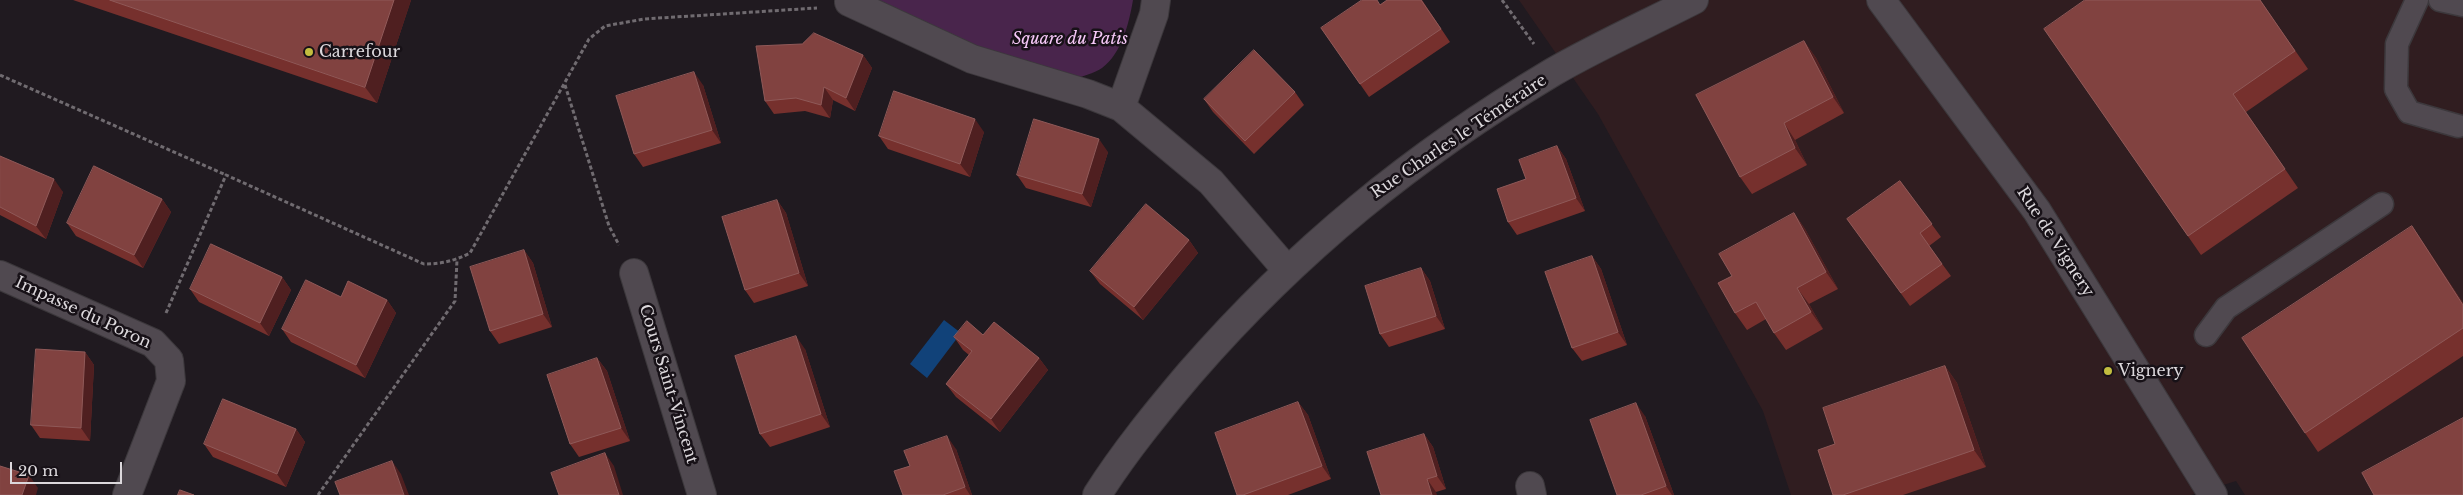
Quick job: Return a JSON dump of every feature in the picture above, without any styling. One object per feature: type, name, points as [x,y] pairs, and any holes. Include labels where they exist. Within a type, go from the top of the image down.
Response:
[{"type":"street","points":[[1121,106],[1154,14],[1156,0]]},
{"type":"street","name":"Rue Charles le Téméraire","points":[[1097,495],[1146,424],[1215,345],[1287,270],[1350,213],[1414,163],[1555,72],[1694,0]]},
{"type":"street","name":"Rue de Vignery","points":[[1881,0],[2037,211],[2213,495]]},
{"type":"street","points":[[849,1],[972,59],[1088,94],[1121,106],[1210,182],[1287,270]]},
{"type":"street","name":"Cours Saint-Vincent","points":[[634,273],[702,495]]},
{"type":"street","name":"Impasse du Poron","points":[[0,274],[153,343],[168,360],[171,381],[127,495]]},
{"type":"lane","points":[[2417,0],[2397,44],[2396,89],[2409,112],[2458,126]]},
{"type":"lane","points":[[2440,0],[2463,5]]},
{"type":"lane","points":[[2206,335],[2226,308],[2382,204]]},
{"type":"path","points":[[1502,0],[1555,72]]},
{"type":"path","points":[[0,75],[424,264],[440,264],[457,260],[470,254],[589,39],[604,26],[644,19],[829,7],[849,1]]},
{"type":"path","points":[[565,84],[609,226],[634,273]]},
{"type":"path","points":[[153,343],[226,175]]},
{"type":"path","points":[[318,495],[455,301],[457,260]]},
{"type":"shaded area","points":[[1519,0],[2463,0],[2463,495],[2245,495],[2236,481],[2191,495],[1791,495],[1763,411],[1598,114]]},
{"type":"green space","name":"Square du Patis","points":[[874,0],[1133,0],[1124,37],[1109,62],[1099,70],[1069,78],[1045,74],[995,58]]},
{"type":"water","points":[[944,320],[961,333],[927,378],[910,364]]},
{"type":"building","name":"Carrefour","points":[[110,0],[394,0],[365,87]]},
{"type":"building","points":[[1362,0],[1377,0],[1380,5],[1387,0],[1421,0],[1441,29],[1360,84],[1321,28]]},
{"type":"building","points":[[2085,0],[2260,0],[2295,51],[2233,94],[2285,169],[2188,236],[2044,29]]},
{"type":"building","points":[[814,33],[863,55],[846,98],[824,87],[821,105],[796,98],[765,101],[756,46],[802,44]]},
{"type":"building","points":[[1804,41],[1833,97],[1784,123],[1795,148],[1740,177],[1696,95]]},
{"type":"building","points":[[1254,50],[1295,92],[1245,141],[1204,99]]},
{"type":"building","points":[[694,72],[712,130],[634,154],[616,96]]},
{"type":"building","points":[[894,91],[975,119],[960,164],[879,136]]},
{"type":"building","points":[[1034,119],[1099,139],[1082,194],[1017,175]]},
{"type":"building","points":[[1557,146],[1576,198],[1508,222],[1497,189],[1526,179],[1519,160]]},
{"type":"building","points":[[0,156],[54,179],[36,226],[0,207]]},
{"type":"building","points":[[94,166],[162,199],[134,255],[67,223]]},
{"type":"building","points":[[1900,181],[1932,224],[1920,233],[1942,264],[1901,293],[1847,219]]},
{"type":"building","points":[[777,200],[799,273],[745,290],[722,217]]},
{"type":"building","points":[[1146,204],[1189,240],[1134,307],[1090,271]]},
{"type":"building","points":[[1794,213],[1826,272],[1797,288],[1811,312],[1774,333],[1756,302],[1735,313],[1718,283],[1732,276],[1719,254]]},
{"type":"building","points":[[2412,226],[2463,305],[2463,328],[2305,433],[2242,338]]},
{"type":"building","points":[[211,244],[282,277],[260,323],[190,289]]},
{"type":"building","points":[[524,250],[543,314],[490,331],[470,267]]},
{"type":"building","points":[[1592,256],[1618,332],[1572,348],[1545,272]]},
{"type":"building","points":[[1421,268],[1436,316],[1380,334],[1365,286]]},
{"type":"building","points":[[306,280],[341,297],[348,281],[387,300],[356,365],[282,329]]},
{"type":"building","points":[[967,321],[983,335],[994,322],[1039,358],[991,419],[946,384],[972,351],[954,337]]},
{"type":"building","points":[[796,336],[821,414],[760,434],[735,356]]},
{"type":"building","points":[[36,349],[85,352],[81,428],[31,425]]},
{"type":"building","points":[[597,358],[621,428],[570,444],[547,375]]},
{"type":"building","points":[[1945,366],[1974,450],[1843,495],[1833,495],[1818,450],[1835,444],[1823,408]]},
{"type":"building","points":[[223,399],[296,429],[277,474],[204,444]]},
{"type":"building","points":[[1298,402],[1322,466],[1243,495],[1237,495],[1215,433]]},
{"type":"building","points":[[1636,403],[1666,486],[1641,495],[1617,495],[1590,420]]},
{"type":"building","points":[[2463,418],[2463,495],[2374,495],[2362,473]]},
{"type":"building","points":[[1424,434],[1437,476],[1427,479],[1432,495],[1381,495],[1367,452]]},
{"type":"building","points":[[947,436],[965,487],[943,495],[903,495],[894,471],[910,466],[904,451]]},
{"type":"building","points":[[605,453],[619,495],[559,495],[551,473]]},
{"type":"building","points":[[392,461],[404,495],[340,495],[335,482]]},
{"type":"building","points":[[0,466],[29,475],[22,495],[0,495]]},
{"type":"building","points":[[180,490],[194,495],[178,495]]},
{"type":"place","name":"Carrefour","points":[[309,52]]},
{"type":"place","name":"Vignery","points":[[2108,371]]}]
